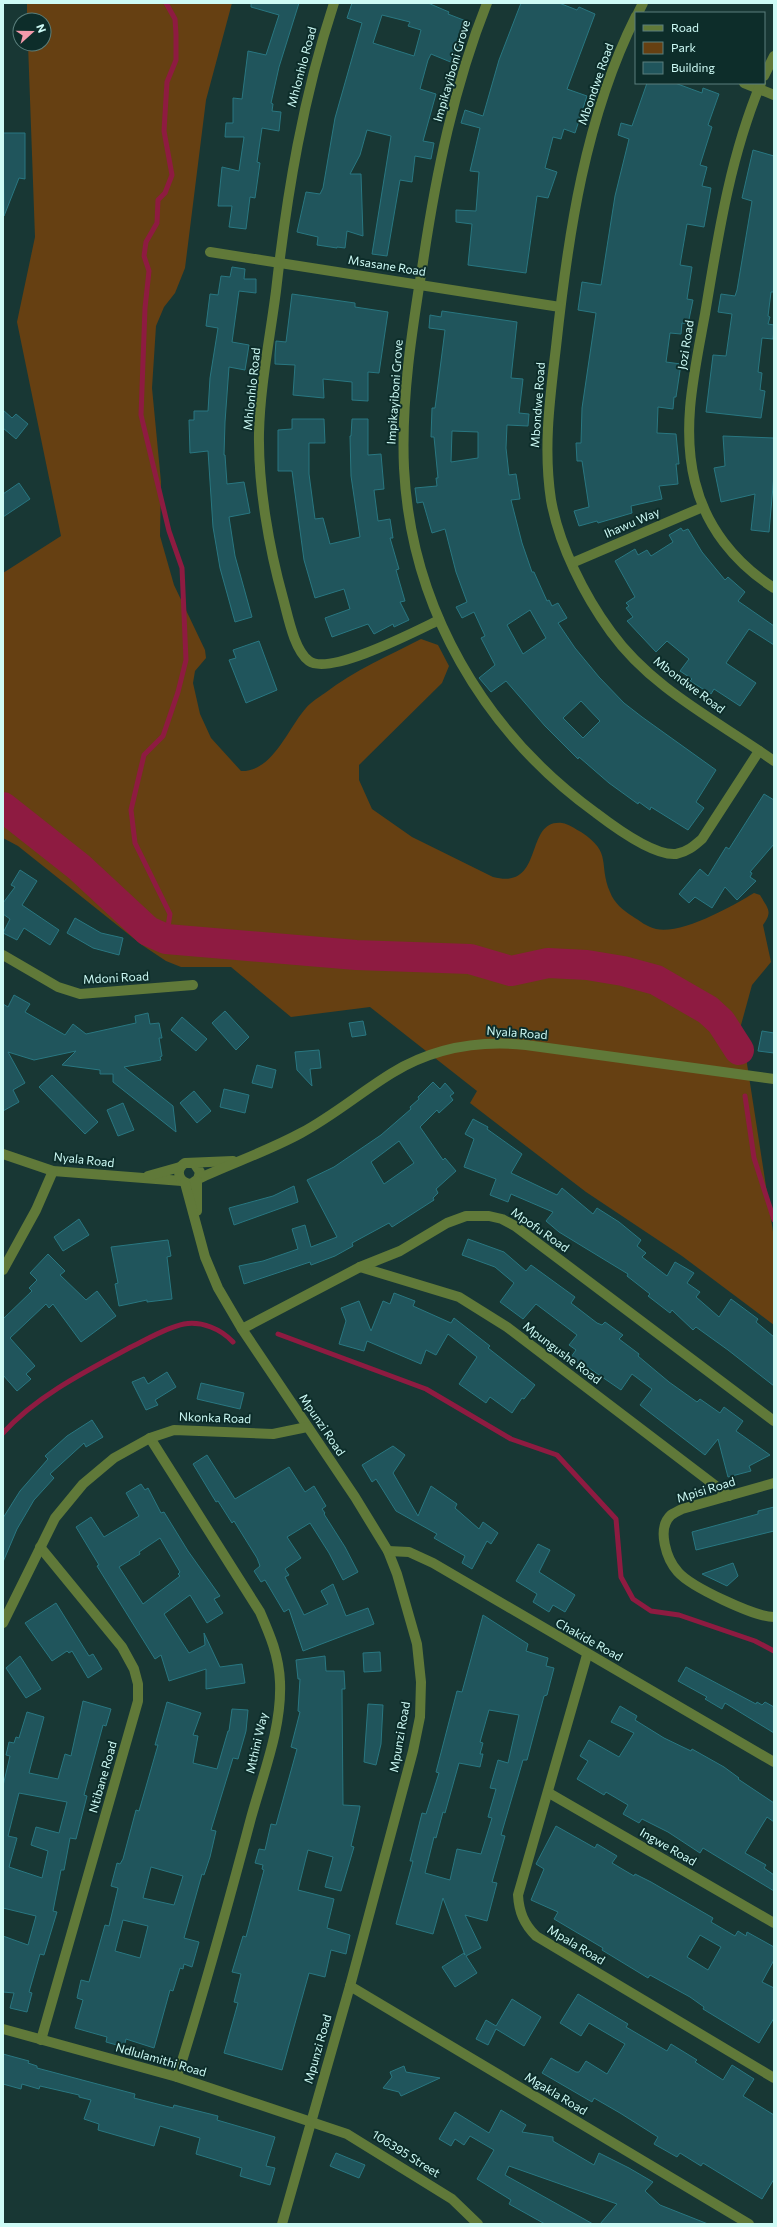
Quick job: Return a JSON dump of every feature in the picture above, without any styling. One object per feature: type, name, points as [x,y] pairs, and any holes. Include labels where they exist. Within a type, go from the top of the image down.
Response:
[{"type":"street","name":"Mhlonhlo Road","points":[[334,3],[302,116],[279,263],[261,408],[260,452],[266,510],[277,577],[294,638],[310,661],[320,665],[331,664],[357,657],[439,620]]},
{"type":"street","name":"Impikayiboni Grove","points":[[487,3],[474,37],[452,113],[432,206],[419,284],[405,402],[404,470],[418,561],[439,620],[456,656],[484,702],[512,738],[549,776],[579,801],[614,827],[655,849],[666,853],[676,854],[690,849],[702,839],[760,751]]},
{"type":"street","points":[[638,12],[643,3]]},
{"type":"street","name":"Mbondwe Road","points":[[635,20],[632,34],[604,92],[591,136],[572,227],[560,307],[548,406],[547,454],[552,502],[559,528],[582,585],[596,611],[612,633],[638,662],[689,704],[774,761]]},
{"type":"street","points":[[765,74],[774,56]]},
{"type":"street","points":[[749,84],[760,86],[774,95]]},
{"type":"street","name":"Jozi Road","points":[[760,86],[732,166],[695,373],[689,430],[690,451],[695,482],[710,524],[723,542],[750,570],[774,588]]},
{"type":"street","name":"Msasane Road","points":[[210,252],[560,307]]},
{"type":"street","name":"Ihawu Way","points":[[572,562],[703,507]]},
{"type":"street","name":"Mdoni Road","points":[[3,955],[58,987],[80,994],[193,985]]},
{"type":"street","name":"Nyala Road","points":[[197,1180],[301,1133],[410,1063],[431,1054],[470,1045],[507,1043],[526,1045],[774,1079]]},
{"type":"street","name":"Nyala Road","points":[[3,1154],[53,1171],[184,1182]]},
{"type":"street","name":"Nyala Road","points":[[194,1164],[239,1161]]},
{"type":"street","points":[[188,1162],[194,1164],[200,1172],[197,1180],[191,1184],[184,1182],[178,1173],[180,1167],[188,1162]]},
{"type":"street","name":"Nyala Road","points":[[141,1178],[180,1167]]},
{"type":"street","points":[[3,1270],[36,1210],[53,1171]]},
{"type":"street","name":"Mpunzi Road","points":[[197,1180],[198,1226]]},
{"type":"street","name":"Mpunzi Road","points":[[184,1182],[198,1226],[210,1273],[242,1329],[355,1497],[388,1551],[397,1574],[417,1644],[421,1682],[420,1717],[413,1752],[350,1986],[282,2224]]},
{"type":"street","name":"Mpofu Road","points":[[242,1329],[360,1267],[400,1251],[448,1223],[466,1216],[478,1215],[502,1219],[527,1236],[774,1421]]},
{"type":"street","name":"Mpungushe Road","points":[[360,1267],[459,1296],[507,1327],[729,1496]]},
{"type":"street","name":"Nkonka Road","points":[[3,1623],[55,1518],[83,1484],[114,1458],[150,1438],[174,1430],[273,1434],[307,1427]]},
{"type":"street","name":"Mthini Way","points":[[150,1438],[260,1612],[272,1638],[278,1658],[280,1682],[276,1726],[211,1968],[177,2077]]},
{"type":"street","name":"Mpisi Road","points":[[774,1483],[682,1509],[670,1516],[664,1528],[664,1542],[669,1557],[678,1572],[692,1583],[746,1611],[765,1617],[774,1617]]},
{"type":"street","name":"Ntibane Road","points":[[40,1547],[122,1647],[134,1669],[138,1684],[138,1701],[41,2040]]},
{"type":"street","name":"Chakide Road","points":[[388,1551],[409,1552],[433,1563],[588,1655],[774,1762]]},
{"type":"street","name":"Mpala Road","points":[[588,1655],[518,1895],[521,1915],[530,1930],[536,1936],[774,2078]]},
{"type":"street","name":"Ingwe Road","points":[[549,1793],[774,1924]]},
{"type":"street","name":"Mgakla Road","points":[[350,1986],[749,2224]]},
{"type":"street","name":"Ndlulamithi Road","points":[[3,2029],[177,2077],[311,2121]]},
{"type":"street","name":"106395 Street","points":[[311,2121],[347,2134],[365,2144],[452,2199],[478,2224]]},
{"type":"green space","points":[[27,3],[232,3],[206,100],[185,268],[175,293],[164,307],[156,326],[152,388],[161,482],[160,536],[174,585],[205,650],[206,658],[195,671],[193,683],[200,714],[211,738],[241,771],[252,769],[271,757],[299,716],[313,702],[360,670],[421,639],[438,645],[449,666],[442,683],[359,765],[359,780],[372,809],[412,837],[493,877],[510,879],[521,874],[528,865],[542,832],[550,825],[562,823],[567,824],[591,839],[597,846],[603,859],[607,882],[616,903],[641,922],[656,929],[667,930],[692,924],[720,912],[754,893],[760,895],[767,907],[769,913],[763,925],[771,962],[752,985],[741,1025],[774,1238],[774,1325],[682,1256],[586,1192],[470,1103],[477,1091],[370,1007],[291,1017],[231,967],[181,967],[166,961],[142,945],[18,846],[3,838],[3,573],[61,536],[17,322],[35,237],[28,52],[52,52],[52,12],[27,12]]},
{"type":"building","points":[[251,3],[299,3],[279,67],[271,103],[273,104],[272,111],[281,112],[279,131],[262,128],[257,162],[260,163],[255,198],[250,197],[246,229],[229,227],[232,206],[218,206],[222,167],[239,171],[244,137],[225,137],[226,123],[233,123],[233,98],[242,99],[248,51],[266,55],[279,15],[251,7]]},
{"type":"building","points":[[352,3],[428,3],[449,12],[448,14],[466,21],[453,63],[431,54],[428,60],[420,89],[436,94],[423,141],[434,143],[431,159],[415,156],[412,182],[400,180],[387,256],[372,254],[391,136],[367,130],[360,155],[350,174],[361,174],[363,236],[347,231],[345,248],[337,248],[317,245],[318,237],[297,232],[306,192],[320,194],[323,188],[335,118],[362,23],[347,18]],"holes":[[[382,15],[410,22],[408,26],[421,30],[414,56],[373,43]]]},
{"type":"building","points":[[521,3],[559,3],[577,10],[579,7],[595,14],[567,89],[587,96],[575,133],[564,129],[561,139],[553,137],[545,168],[557,172],[548,198],[537,196],[526,273],[468,265],[472,224],[456,222],[456,210],[476,211],[479,172],[470,171],[480,128],[461,123],[465,110],[483,116],[499,60]]},
{"type":"building","points":[[647,84],[678,84],[702,93],[703,88],[719,94],[708,125],[712,127],[700,165],[707,167],[702,186],[711,188],[704,227],[687,224],[680,265],[692,267],[687,299],[693,300],[688,324],[682,323],[681,334],[670,333],[666,362],[681,364],[676,397],[674,397],[673,409],[658,407],[657,433],[676,434],[679,464],[676,464],[678,484],[659,486],[662,499],[631,506],[632,513],[598,523],[597,521],[579,526],[574,511],[589,507],[582,461],[577,461],[576,443],[581,443],[582,408],[596,313],[578,310],[582,282],[601,285],[615,196],[629,139],[618,135],[621,123],[632,126]]},
{"type":"building","points":[[3,133],[25,133],[25,179],[19,178],[4,216]]},
{"type":"building","points":[[753,150],[774,156],[774,292],[771,292],[768,316],[770,317],[768,324],[774,325],[774,329],[773,339],[762,338],[758,372],[762,373],[760,390],[765,391],[761,418],[706,412],[713,355],[726,356],[732,314],[718,312],[721,294],[735,296],[737,290],[752,201],[742,198]]},
{"type":"building","points":[[232,267],[245,269],[244,279],[256,279],[256,293],[239,291],[232,342],[249,345],[245,370],[229,367],[225,422],[224,455],[227,484],[244,482],[250,513],[229,517],[235,556],[252,617],[235,622],[220,568],[213,527],[208,451],[190,453],[189,420],[194,420],[194,411],[208,411],[210,378],[218,328],[206,326],[210,294],[218,295],[221,276],[230,277]]},
{"type":"building","points":[[292,294],[355,303],[355,307],[388,312],[379,373],[368,372],[368,401],[352,400],[352,382],[323,379],[324,398],[293,395],[295,365],[275,364],[276,341],[286,342]]},
{"type":"building","points":[[442,311],[517,322],[511,378],[523,379],[519,413],[529,414],[528,426],[507,425],[506,448],[509,475],[516,474],[520,499],[511,500],[522,543],[532,572],[534,572],[547,601],[549,600],[552,606],[558,603],[567,618],[558,623],[575,648],[599,677],[624,703],[716,770],[696,802],[704,808],[688,830],[651,807],[650,810],[639,802],[638,804],[609,783],[579,757],[578,759],[545,726],[506,681],[491,692],[479,678],[495,665],[481,638],[485,636],[474,612],[462,618],[456,607],[467,602],[456,572],[445,529],[432,533],[423,502],[417,503],[415,488],[437,486],[436,478],[438,478],[434,437],[431,437],[432,408],[435,408],[445,330],[429,328],[430,315],[441,317]],"holes":[[[452,431],[478,432],[478,458],[451,462]],[[530,610],[546,638],[523,654],[507,625]],[[581,701],[600,721],[583,738],[563,718]]]},
{"type":"building","points":[[3,410],[12,418],[16,414],[28,424],[16,439],[3,428]]},
{"type":"building","points":[[292,419],[324,419],[325,443],[309,443],[309,474],[315,519],[323,518],[330,544],[360,537],[351,476],[350,436],[352,419],[368,419],[368,455],[381,454],[384,489],[374,490],[378,521],[390,519],[393,538],[390,538],[399,569],[396,570],[405,601],[400,602],[409,620],[394,627],[393,624],[374,634],[368,624],[332,637],[325,618],[350,609],[344,589],[315,598],[304,560],[292,471],[278,471],[278,430],[292,429]]},
{"type":"building","points":[[723,436],[774,438],[774,475],[769,532],[751,530],[755,494],[721,502],[714,468],[725,466]]},
{"type":"building","points":[[19,483],[30,499],[3,517],[3,494]]},
{"type":"building","points":[[681,528],[683,531],[688,529],[702,552],[725,580],[728,577],[745,592],[738,601],[774,626],[774,645],[749,629],[726,663],[756,683],[740,706],[714,689],[711,694],[690,681],[692,679],[680,671],[689,659],[667,641],[656,652],[627,621],[633,617],[626,608],[629,606],[626,603],[635,597],[615,561],[635,549],[638,555],[647,550],[651,556],[673,542],[669,535]]},
{"type":"building","points":[[259,641],[277,690],[246,703],[229,660],[236,658],[233,650]]},
{"type":"building","points":[[764,794],[774,800],[774,844],[750,872],[752,873],[750,877],[756,881],[737,900],[725,887],[712,908],[695,897],[689,903],[679,894],[700,869],[708,876],[726,847],[729,849]]},
{"type":"building","points":[[20,870],[37,881],[22,905],[59,930],[50,945],[24,928],[17,940],[3,933],[10,919],[3,914],[3,903],[15,887],[11,885]]},
{"type":"building","points":[[75,918],[101,933],[123,938],[119,955],[93,948],[67,933]]},
{"type":"building","points":[[14,995],[30,1004],[25,1012],[65,1035],[73,1024],[86,1034],[136,1023],[135,1016],[148,1013],[150,1024],[159,1023],[162,1038],[159,1038],[162,1056],[160,1057],[161,1060],[124,1067],[173,1106],[176,1132],[113,1082],[113,1074],[100,1074],[100,1070],[62,1065],[76,1051],[34,1060],[8,1052],[25,1083],[13,1090],[19,1102],[3,1111],[3,1004],[8,1007]]},
{"type":"building","points":[[225,1011],[249,1037],[236,1050],[212,1023]]},
{"type":"building","points":[[182,1017],[207,1039],[196,1051],[171,1030]]},
{"type":"building","points":[[363,1021],[366,1035],[352,1037],[349,1023]]},
{"type":"building","points":[[762,1031],[774,1033],[774,1053],[758,1051]]},
{"type":"building","points":[[319,1050],[321,1068],[310,1069],[312,1086],[297,1070],[295,1052]]},
{"type":"building","points":[[257,1065],[276,1070],[272,1088],[252,1083]]},
{"type":"building","points":[[52,1075],[98,1122],[85,1134],[39,1087]]},
{"type":"building","points":[[433,1082],[440,1089],[445,1083],[454,1093],[450,1096],[453,1100],[439,1113],[437,1110],[420,1127],[443,1160],[445,1158],[456,1171],[436,1189],[438,1193],[433,1198],[434,1200],[392,1227],[389,1223],[352,1243],[353,1246],[335,1256],[311,1265],[310,1262],[244,1284],[239,1266],[263,1261],[298,1249],[292,1229],[305,1225],[311,1247],[337,1237],[307,1180],[334,1167],[381,1135],[411,1109],[410,1107],[419,1099],[418,1097]],"holes":[[[399,1141],[414,1163],[384,1184],[371,1162]]]},
{"type":"building","points":[[224,1089],[249,1095],[245,1113],[220,1107]]},
{"type":"building","points":[[194,1091],[211,1111],[197,1123],[180,1103]]},
{"type":"building","points":[[123,1103],[134,1130],[118,1136],[107,1110]]},
{"type":"building","points":[[473,1119],[488,1127],[487,1129],[522,1154],[511,1173],[557,1195],[562,1188],[593,1214],[597,1208],[619,1222],[641,1240],[637,1246],[646,1253],[642,1257],[667,1276],[675,1262],[694,1273],[687,1283],[700,1292],[696,1297],[719,1317],[731,1299],[758,1319],[756,1322],[774,1337],[774,1386],[696,1327],[693,1330],[672,1310],[670,1313],[648,1296],[650,1294],[627,1276],[628,1274],[559,1232],[546,1221],[553,1212],[511,1194],[508,1202],[490,1195],[496,1179],[464,1167],[474,1139],[465,1134]]},
{"type":"building","points":[[294,1186],[298,1202],[234,1225],[229,1208],[273,1196]]},
{"type":"building","points":[[79,1219],[89,1235],[63,1251],[54,1237]]},
{"type":"building","points":[[468,1239],[504,1252],[526,1271],[531,1265],[575,1297],[571,1303],[597,1323],[602,1325],[605,1322],[623,1335],[619,1339],[639,1354],[638,1356],[669,1382],[697,1402],[700,1399],[720,1413],[724,1407],[743,1421],[736,1431],[770,1455],[749,1466],[751,1471],[728,1477],[718,1439],[705,1455],[640,1405],[652,1389],[632,1374],[621,1390],[589,1368],[587,1370],[571,1357],[576,1350],[569,1345],[577,1335],[536,1304],[523,1319],[500,1302],[514,1283],[495,1267],[462,1255]]},
{"type":"building","points":[[168,1240],[171,1256],[167,1257],[172,1299],[147,1302],[147,1300],[119,1306],[115,1284],[118,1283],[111,1247]]},
{"type":"building","points":[[48,1254],[65,1271],[60,1275],[86,1300],[97,1291],[116,1316],[81,1342],[53,1304],[49,1308],[46,1304],[10,1338],[35,1366],[26,1374],[31,1379],[17,1391],[3,1375],[3,1319],[32,1291],[29,1288],[37,1280],[30,1273]]},
{"type":"building","points":[[394,1293],[415,1301],[413,1306],[451,1323],[454,1318],[490,1346],[488,1348],[535,1385],[524,1399],[522,1398],[512,1413],[490,1397],[486,1403],[459,1384],[477,1357],[448,1334],[436,1355],[426,1350],[421,1364],[367,1341],[364,1351],[339,1344],[346,1321],[341,1308],[359,1301],[371,1331],[383,1301],[390,1304]]},
{"type":"building","points":[[167,1372],[176,1387],[155,1400],[158,1405],[146,1410],[132,1382],[144,1377],[148,1384]]},
{"type":"building","points":[[201,1383],[244,1393],[240,1409],[197,1399]]},
{"type":"building","points":[[92,1420],[103,1437],[86,1447],[84,1443],[50,1474],[54,1478],[34,1500],[17,1529],[3,1562],[3,1518],[20,1491],[48,1459],[45,1456],[67,1436]]},
{"type":"building","points":[[393,1446],[405,1455],[393,1473],[418,1516],[431,1486],[457,1504],[455,1508],[479,1529],[483,1522],[498,1533],[491,1544],[487,1541],[472,1569],[462,1563],[465,1556],[434,1538],[437,1534],[396,1511],[376,1479],[372,1482],[362,1465]]},
{"type":"building","points":[[207,1455],[235,1499],[289,1467],[305,1492],[314,1486],[326,1506],[322,1509],[325,1513],[324,1514],[345,1547],[358,1572],[343,1580],[329,1553],[310,1523],[287,1537],[301,1558],[285,1569],[289,1575],[285,1577],[304,1615],[328,1604],[321,1591],[333,1584],[346,1616],[368,1608],[374,1624],[303,1651],[289,1609],[284,1612],[265,1580],[261,1582],[254,1571],[260,1566],[257,1558],[234,1521],[232,1523],[218,1501],[216,1502],[193,1464]]},
{"type":"building","points":[[141,1484],[145,1490],[148,1488],[161,1513],[164,1512],[188,1551],[220,1596],[214,1599],[223,1613],[207,1623],[190,1595],[164,1614],[189,1653],[205,1645],[204,1633],[220,1667],[242,1664],[245,1683],[206,1689],[206,1669],[169,1681],[161,1655],[155,1659],[97,1566],[99,1565],[76,1527],[91,1517],[104,1537],[139,1516],[126,1493]],"holes":[[[160,1538],[180,1572],[178,1574],[180,1576],[143,1604],[119,1567],[140,1554],[139,1552]]]},
{"type":"building","points":[[774,1507],[774,1531],[696,1550],[692,1532],[758,1514],[758,1511]]},
{"type":"building","points":[[538,1544],[550,1550],[539,1572],[575,1595],[565,1612],[553,1605],[549,1612],[533,1602],[537,1594],[516,1581]]},
{"type":"building","points":[[733,1563],[738,1576],[727,1586],[702,1574]]},
{"type":"building","points":[[56,1603],[89,1656],[93,1654],[102,1669],[88,1678],[72,1651],[69,1653],[67,1651],[52,1661],[25,1623]]},
{"type":"building","points":[[483,1615],[528,1644],[526,1651],[548,1658],[546,1666],[554,1668],[547,1695],[544,1696],[527,1760],[523,1760],[501,1835],[505,1836],[492,1882],[497,1883],[487,1921],[465,1915],[481,1948],[466,1956],[477,1973],[455,1987],[442,1967],[464,1953],[465,1955],[443,1898],[433,1934],[396,1924],[413,1861],[410,1861],[422,1813],[426,1814],[439,1773],[436,1772],[457,1691],[462,1692]],"holes":[[[489,1710],[519,1715],[508,1763],[498,1760],[490,1788],[496,1789],[488,1817],[492,1818],[481,1854],[457,1849],[450,1880],[425,1873],[434,1837],[436,1838],[443,1812],[445,1813],[459,1763],[480,1767],[483,1754],[480,1754],[483,1743],[480,1742]]]},
{"type":"building","points":[[380,1652],[381,1671],[364,1672],[363,1653]]},
{"type":"building","points":[[20,1656],[41,1689],[26,1698],[6,1668]]},
{"type":"building","points":[[325,1656],[326,1671],[344,1671],[345,1689],[342,1689],[343,1805],[360,1806],[351,1846],[354,1847],[341,1891],[325,1887],[333,1857],[308,1850],[298,1890],[334,1899],[327,1928],[350,1935],[346,1954],[331,1950],[325,1977],[309,1973],[282,2070],[224,2053],[238,2003],[234,2002],[241,1974],[232,1972],[243,1936],[246,1937],[264,1870],[262,1869],[263,1865],[255,1863],[259,1849],[265,1850],[271,1824],[276,1825],[297,1749],[291,1747],[300,1712],[298,1711],[300,1679],[298,1679],[296,1660]]},
{"type":"building","points":[[686,1667],[756,1704],[757,1702],[762,1705],[765,1702],[774,1707],[774,1733],[725,1703],[722,1709],[705,1699],[707,1697],[678,1681]]},
{"type":"building","points":[[83,1701],[111,1709],[106,1726],[103,1725],[84,1795],[87,1796],[76,1839],[70,1838],[64,1870],[61,1870],[53,1911],[57,1912],[44,1955],[40,1954],[29,1992],[32,1993],[27,2012],[10,2008],[14,1993],[3,1992],[3,1936],[28,1945],[36,1916],[3,1908],[3,1786],[10,1756],[6,1755],[9,1742],[14,1743],[16,1737],[19,1738],[27,1712],[44,1717],[29,1773],[58,1779],[65,1754],[71,1756]],"holes":[[[19,1793],[67,1802],[59,1833],[36,1827],[31,1845],[48,1851],[42,1878],[9,1867],[17,1838],[8,1836]]]},
{"type":"building","points":[[167,1702],[201,1713],[193,1735],[198,1736],[193,1763],[217,1769],[229,1731],[232,1709],[248,1710],[246,1731],[238,1759],[233,1758],[211,1830],[216,1831],[210,1857],[204,1875],[202,1874],[184,1938],[199,1942],[192,1967],[184,1964],[183,1969],[180,1968],[173,1991],[170,1990],[154,2048],[126,2039],[124,2047],[106,2042],[107,2037],[75,2028],[83,2000],[77,1998],[81,1980],[89,1982],[105,1925],[109,1926],[118,1888],[111,1886],[117,1863],[120,1864],[123,1859],[136,1810],[139,1811],[158,1745],[155,1745]],"holes":[[[151,1867],[183,1876],[174,1905],[143,1898]],[[123,1920],[148,1926],[140,1958],[115,1951]]]},
{"type":"building","points":[[368,1704],[383,1705],[381,1744],[376,1765],[364,1762]]},
{"type":"building","points":[[620,1706],[637,1716],[635,1720],[664,1738],[691,1751],[692,1749],[724,1767],[739,1778],[738,1779],[774,1803],[774,1822],[767,1817],[745,1853],[766,1865],[764,1868],[774,1875],[774,1891],[703,1848],[700,1853],[668,1832],[642,1819],[639,1823],[623,1814],[628,1805],[606,1792],[604,1795],[577,1779],[588,1761],[580,1756],[589,1740],[619,1757],[634,1733],[611,1722]]},
{"type":"building","points":[[556,1826],[595,1848],[597,1844],[617,1856],[612,1863],[634,1876],[635,1874],[651,1882],[713,1918],[711,1922],[735,1936],[738,1931],[746,1936],[747,1932],[774,1947],[774,1960],[762,1982],[774,1988],[774,2018],[759,2043],[703,2009],[704,2007],[690,1997],[650,1975],[648,1978],[602,1950],[603,1948],[554,1919],[558,1912],[531,1900],[544,1869],[536,1864]],"holes":[[[700,1935],[721,1947],[708,1970],[687,1957]]]},
{"type":"building","points":[[578,1994],[628,2024],[626,2027],[667,2051],[671,2044],[697,2060],[695,2062],[723,2080],[732,2065],[754,2079],[743,2096],[774,2115],[774,2179],[762,2199],[703,2163],[701,2166],[680,2153],[677,2157],[654,2144],[658,2137],[594,2098],[592,2102],[542,2073],[551,2058],[576,2072],[579,2072],[586,2061],[607,2074],[625,2044],[589,2023],[581,2036],[560,2023]]},
{"type":"building","points":[[512,1999],[541,2017],[524,2046],[496,2029],[488,2045],[476,2039],[486,2020],[496,2026]]},
{"type":"building","points":[[3,2054],[29,2061],[28,2063],[37,2066],[37,2068],[135,2094],[134,2098],[173,2108],[174,2105],[218,2116],[217,2120],[275,2137],[266,2166],[275,2168],[270,2185],[240,2176],[242,2168],[196,2154],[200,2138],[160,2126],[154,2146],[98,2130],[99,2124],[84,2119],[91,2100],[79,2097],[79,2095],[40,2086],[39,2089],[22,2084],[21,2089],[3,2084]]},
{"type":"building","points":[[404,2066],[406,2072],[440,2078],[401,2096],[399,2092],[383,2088],[392,2077],[390,2072]]},
{"type":"building","points":[[501,2110],[526,2125],[522,2132],[553,2137],[553,2141],[594,2165],[599,2153],[629,2168],[653,2182],[645,2191],[660,2205],[708,2224],[600,2224],[617,2204],[509,2166],[505,2175],[593,2224],[545,2224],[509,2204],[511,2200],[477,2179],[494,2150],[470,2136],[464,2145],[455,2139],[451,2146],[439,2139],[455,2112],[489,2133]]},
{"type":"building","points":[[336,2153],[365,2165],[359,2178],[330,2166]]},
{"type":"waterway","points":[[166,3],[175,19],[176,34],[176,60],[167,82],[164,131],[172,175],[165,193],[158,200],[157,223],[146,242],[144,256],[149,271],[145,308],[141,415],[169,531],[182,568],[186,660],[178,692],[163,736],[144,755],[131,810],[135,843],[170,914],[166,939]]},
{"type":"waterway","points":[[3,807],[79,867],[148,931],[166,939],[356,955],[470,959],[511,971],[548,963],[587,965],[623,971],[656,980],[708,1010],[721,1022],[739,1050]]},
{"type":"waterway","points":[[745,1096],[754,1158],[774,1220]]},
{"type":"waterway","points":[[3,1433],[31,1407],[63,1385],[131,1347],[170,1328],[191,1323],[204,1325],[223,1333],[233,1342]]},
{"type":"waterway","points":[[278,1334],[426,1389],[511,1439],[557,1455],[616,1519],[621,1577],[633,1599],[651,1611],[679,1615],[755,1641],[774,1651]]}]
